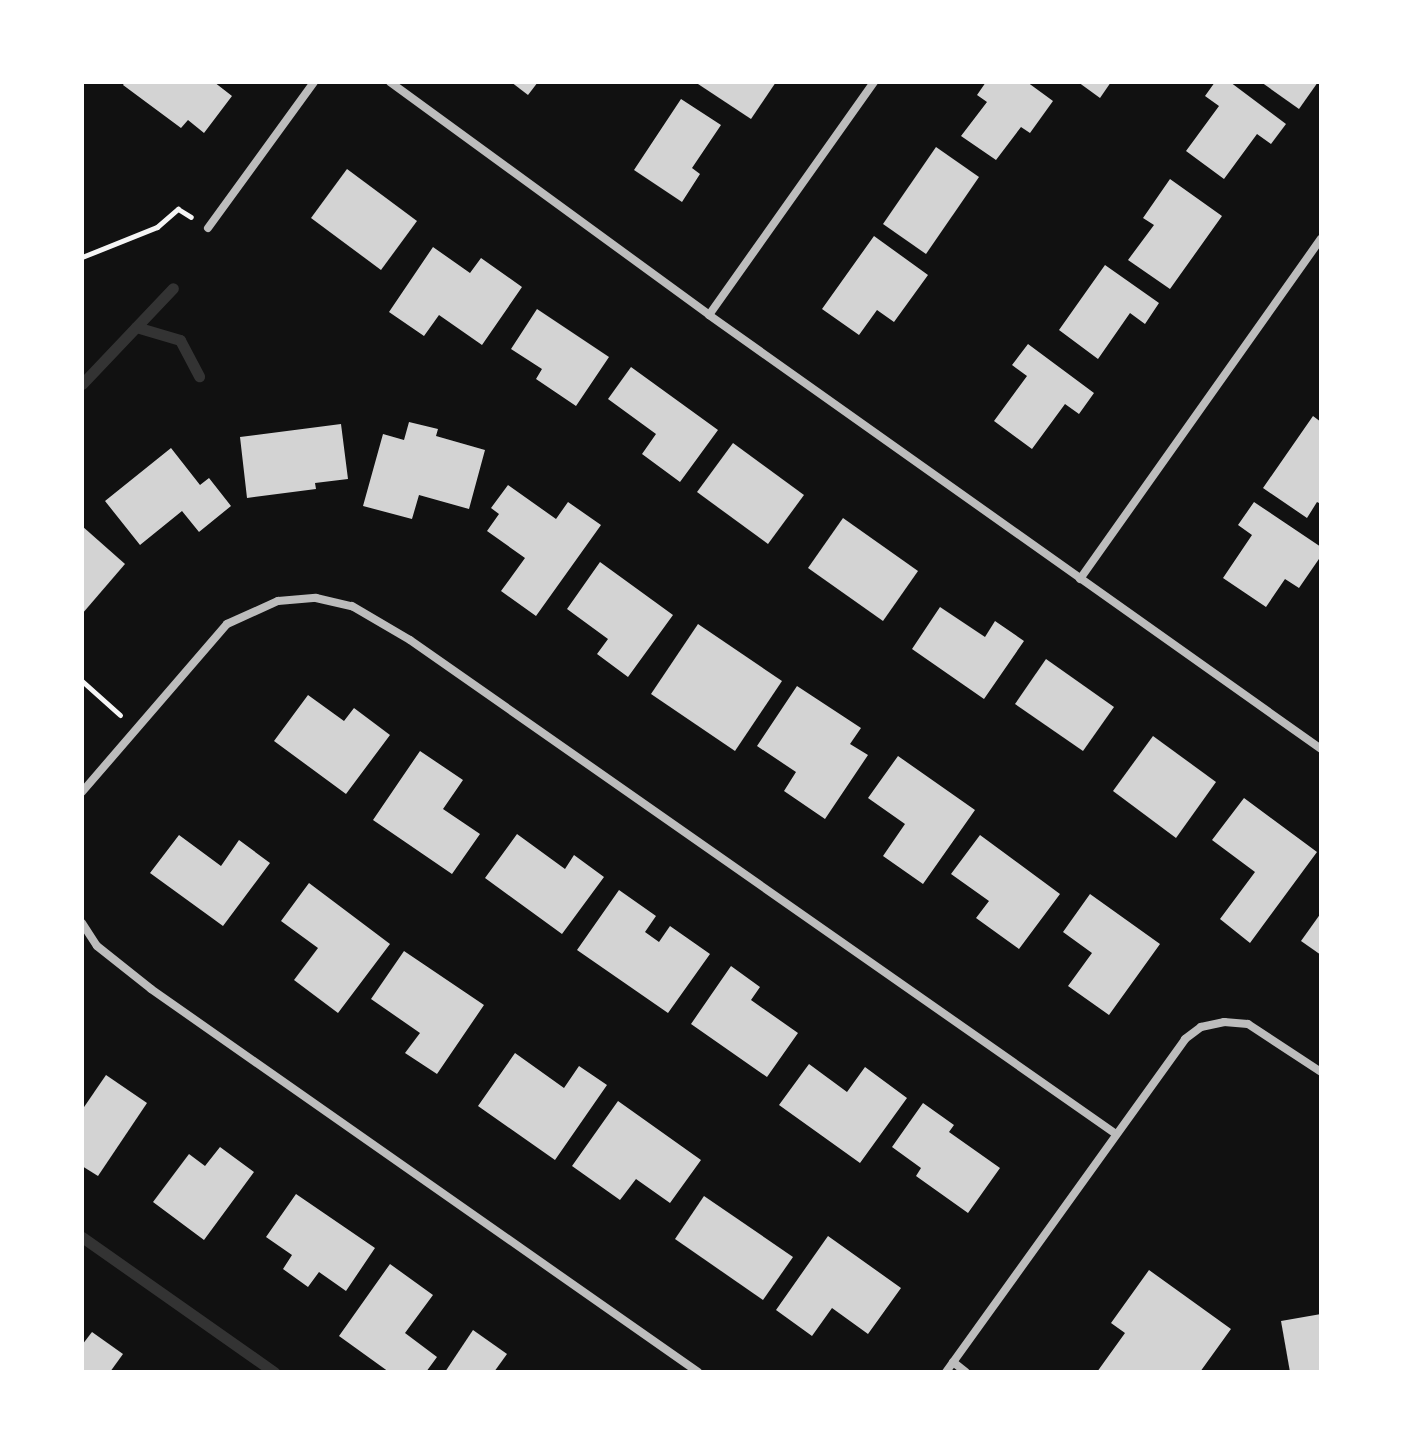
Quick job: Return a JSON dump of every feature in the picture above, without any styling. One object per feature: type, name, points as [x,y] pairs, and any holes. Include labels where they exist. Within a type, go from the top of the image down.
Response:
[{"type":"street","points":[[208,228],[314,82]]},
{"type":"street","points":[[390,82],[709,315],[1321,749]]},
{"type":"street","points":[[709,315],[874,82]]},
{"type":"street","points":[[1080,579],[1321,239]]},
{"type":"street","points":[[82,792],[227,624],[278,601],[316,598],[352,606],[410,640],[1116,1134]]},
{"type":"street","points":[[82,923],[97,946],[151,989],[698,1372]]},
{"type":"street","points":[[946,1372],[1185,1039],[1201,1027],[1224,1022],[1248,1024],[1321,1072]]},
{"type":"street","points":[[953,1362],[966,1372]]},
{"type":"path","points":[[82,257],[157,227],[178,209],[208,228]]},
{"type":"path","points":[[82,681],[135,728]]},
{"type":"building","points":[[125,82],[214,82],[232,96],[204,133],[188,120],[181,128],[123,85]]},
{"type":"building","points":[[511,82],[538,82],[528,95]]},
{"type":"building","points":[[695,82],[776,82],[751,119]]},
{"type":"building","points":[[986,82],[1027,82],[1053,101],[1030,133],[1021,127],[996,160],[961,136],[987,102],[977,95]]},
{"type":"building","points":[[1078,82],[1111,82],[1100,98]]},
{"type":"building","points":[[1215,82],[1230,82],[1286,124],[1271,144],[1257,134],[1224,179],[1186,151],[1219,106],[1205,96]]},
{"type":"building","points":[[1261,82],[1318,82],[1299,109]]},
{"type":"building","points":[[681,99],[721,125],[692,168],[700,174],[682,202],[634,170]]},
{"type":"building","points":[[936,147],[979,177],[926,254],[883,224]]},
{"type":"building","points":[[347,169],[417,221],[381,270],[311,218]]},
{"type":"building","points":[[1170,179],[1222,216],[1170,289],[1128,260],[1154,225],[1143,218]]},
{"type":"building","points":[[874,236],[928,275],[894,322],[877,310],[859,335],[822,309]]},
{"type":"building","points":[[433,247],[470,273],[481,258],[522,287],[482,345],[439,315],[424,336],[389,312]]},
{"type":"building","points":[[1105,265],[1159,303],[1145,324],[1130,313],[1098,359],[1059,330]]},
{"type":"building","points":[[537,309],[609,357],[576,406],[536,379],[542,369],[511,349]]},
{"type":"building","points":[[1028,344],[1094,393],[1079,414],[1065,404],[1032,449],[994,421],[1027,376],[1012,365]]},
{"type":"building","points":[[631,367],[718,430],[680,482],[642,454],[656,434],[608,399]]},
{"type":"building","points":[[1313,416],[1321,422],[1321,504],[1317,502],[1307,518],[1263,488]]},
{"type":"building","points":[[409,422],[438,429],[436,436],[485,450],[469,509],[419,495],[412,519],[363,506],[383,434],[404,440]]},
{"type":"building","points":[[341,424],[348,479],[315,483],[316,489],[247,498],[240,437]]},
{"type":"building","points":[[733,443],[804,495],[768,544],[697,492]]},
{"type":"building","points":[[171,448],[200,485],[209,478],[231,506],[199,532],[182,511],[140,545],[105,501]]},
{"type":"building","points":[[508,485],[556,519],[568,502],[601,525],[536,616],[501,591],[525,558],[487,531],[499,514],[491,508]]},
{"type":"building","points":[[1254,502],[1321,547],[1321,556],[1299,588],[1285,579],[1266,607],[1223,578],[1252,535],[1238,525]]},
{"type":"building","points":[[843,518],[918,571],[883,621],[808,568]]},
{"type":"building","points":[[82,526],[125,564],[82,614]]},
{"type":"building","points":[[600,562],[673,615],[628,677],[597,654],[608,639],[567,609]]},
{"type":"building","points":[[940,607],[985,637],[995,621],[1024,641],[984,699],[912,649]]},
{"type":"building","points":[[698,624],[782,681],[735,751],[651,694]]},
{"type":"building","points":[[1046,659],[1114,707],[1083,751],[1015,704]]},
{"type":"building","points":[[797,686],[861,728],[850,744],[868,755],[825,819],[784,791],[796,772],[757,746]]},
{"type":"building","points":[[308,695],[344,721],[354,708],[390,735],[346,794],[274,741]]},
{"type":"building","points":[[1153,736],[1216,782],[1176,838],[1113,791]]},
{"type":"building","points":[[420,751],[463,780],[443,809],[480,834],[452,874],[373,820]]},
{"type":"building","points":[[898,756],[975,810],[923,884],[883,856],[905,824],[868,798]]},
{"type":"building","points":[[1244,798],[1317,852],[1250,943],[1220,919],[1255,872],[1212,840]]},
{"type":"building","points":[[517,834],[565,869],[574,855],[604,877],[562,934],[485,878]]},
{"type":"building","points":[[179,835],[221,866],[239,840],[270,863],[223,926],[150,873]]},
{"type":"building","points":[[980,835],[1060,894],[1019,949],[976,918],[989,901],[951,874]]},
{"type":"building","points":[[309,883],[390,944],[338,1013],[294,980],[318,948],[281,921]]},
{"type":"building","points":[[619,890],[656,916],[645,932],[659,942],[670,926],[710,954],[668,1013],[577,950]]},
{"type":"building","points":[[1090,894],[1160,944],[1109,1015],[1068,986],[1092,953],[1063,932]]},
{"type":"building","points":[[1321,913],[1321,955],[1301,941]]},
{"type":"building","points":[[404,951],[484,1005],[437,1074],[405,1053],[420,1033],[371,999]]},
{"type":"building","points":[[731,966],[760,987],[751,1000],[798,1033],[767,1077],[691,1024]]},
{"type":"building","points":[[515,1053],[564,1088],[579,1066],[607,1085],[555,1160],[478,1106]]},
{"type":"building","points":[[809,1064],[847,1092],[865,1067],[907,1098],[860,1163],[779,1105]]},
{"type":"building","points":[[106,1075],[147,1103],[98,1176],[82,1166],[82,1110]]},
{"type":"building","points":[[618,1101],[701,1160],[670,1203],[636,1179],[620,1200],[572,1166]]},
{"type":"building","points":[[923,1103],[954,1125],[949,1132],[1000,1168],[968,1213],[916,1176],[921,1168],[892,1147]]},
{"type":"building","points":[[220,1147],[254,1172],[204,1240],[153,1202],[189,1154],[205,1166]]},
{"type":"building","points":[[296,1194],[375,1248],[346,1291],[319,1272],[308,1287],[283,1269],[292,1255],[266,1237]]},
{"type":"building","points":[[704,1196],[793,1257],[763,1300],[675,1239]]},
{"type":"building","points":[[828,1236],[901,1288],[868,1334],[832,1308],[812,1336],[776,1310]]},
{"type":"building","points":[[390,1264],[433,1295],[405,1333],[437,1357],[426,1372],[389,1372],[339,1336]]},
{"type":"building","points":[[1149,1270],[1231,1329],[1200,1372],[1097,1372],[1125,1333],[1111,1323]]},
{"type":"building","points":[[1321,1314],[1321,1372],[1290,1372],[1281,1321]]},
{"type":"building","points":[[473,1330],[507,1354],[494,1372],[445,1372]]},
{"type":"building","points":[[92,1332],[123,1354],[110,1372],[82,1372],[82,1345]]},
{"type":"waterway","points":[[82,384],[173,288]]},
{"type":"waterway","points":[[136,327],[180,340],[199,376]]},
{"type":"waterway","points":[[82,1237],[274,1372]]}]
